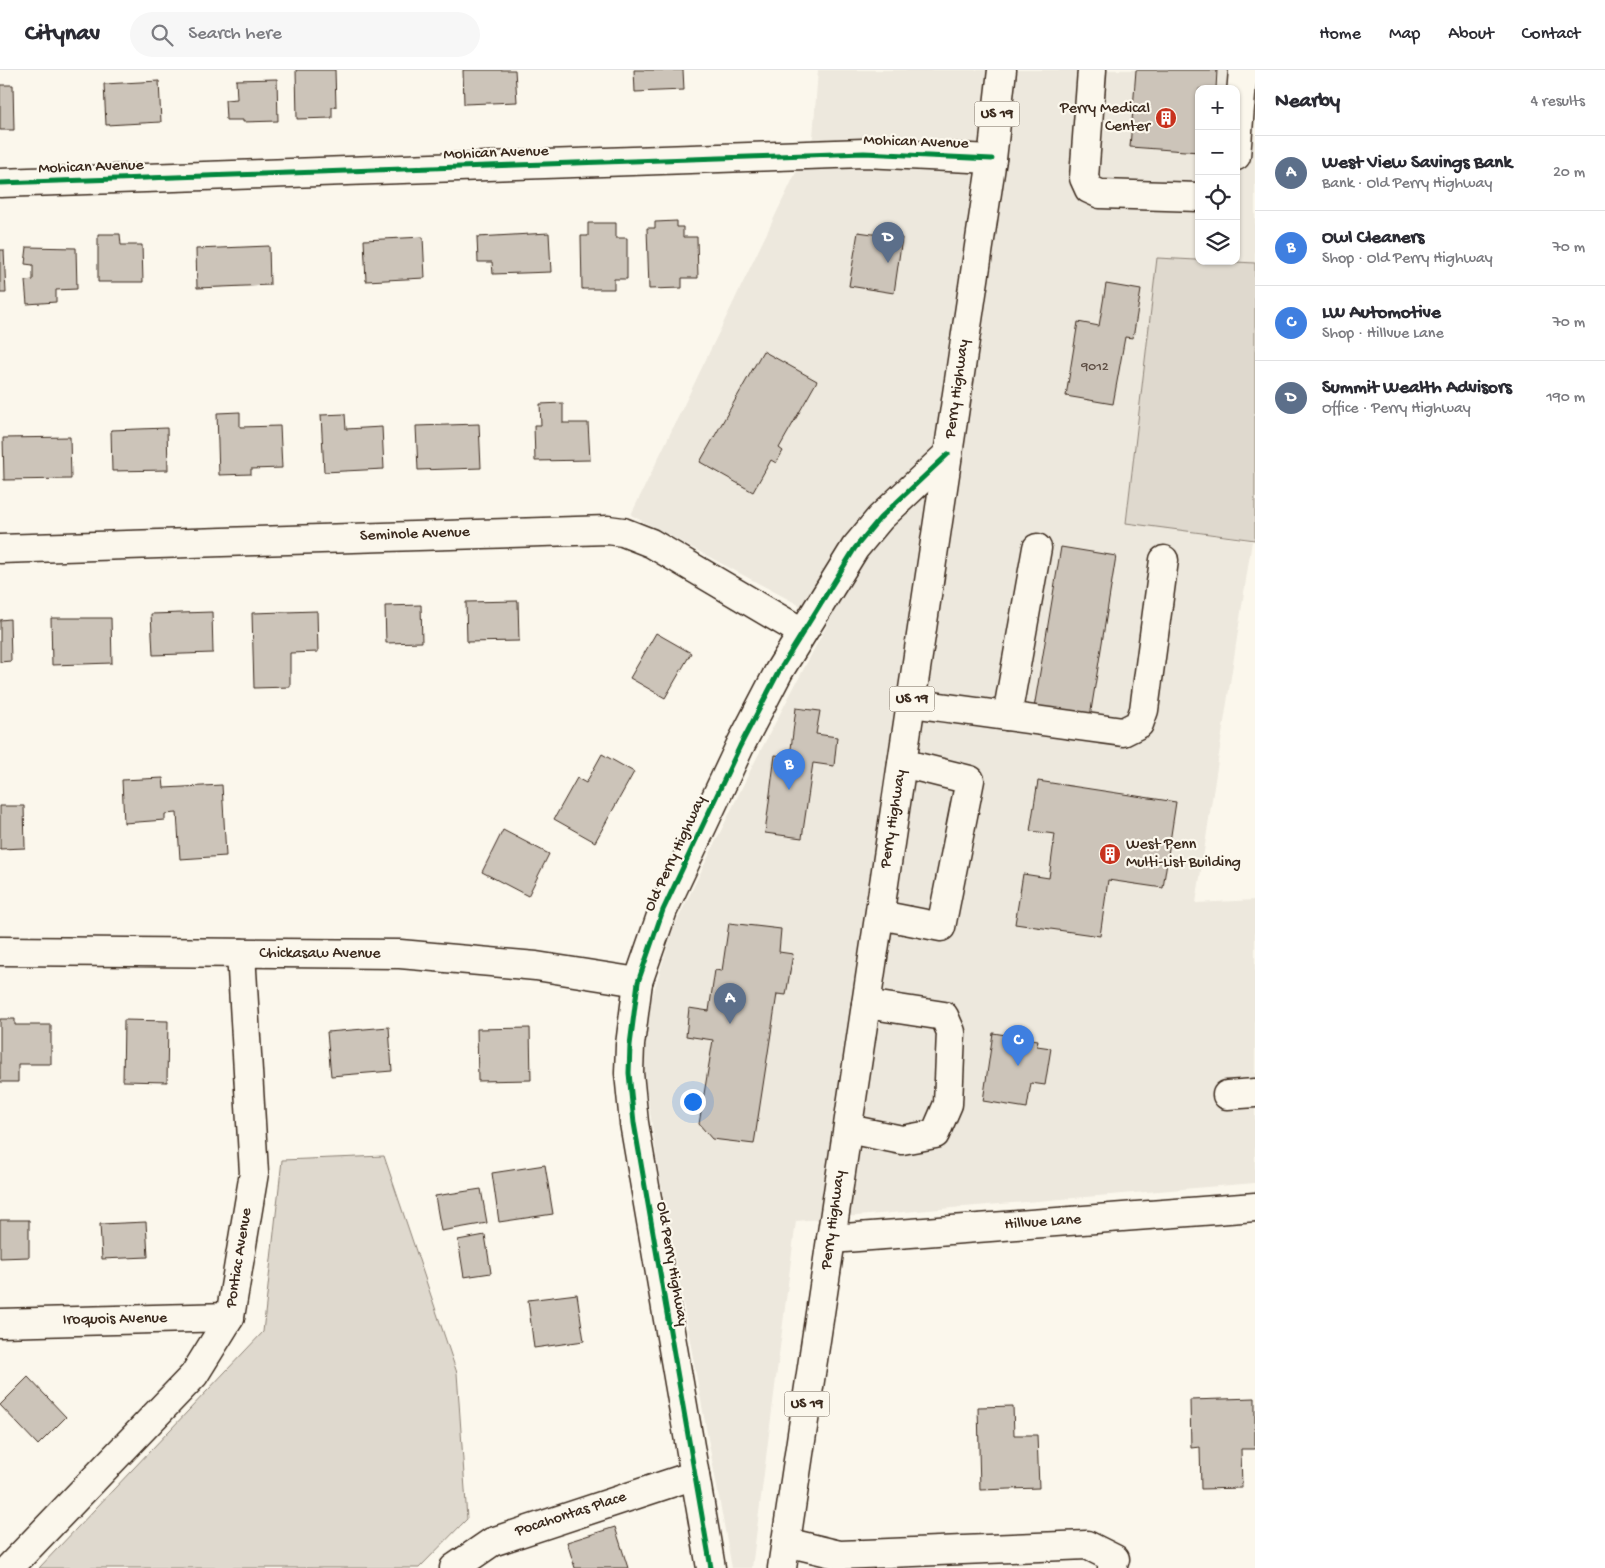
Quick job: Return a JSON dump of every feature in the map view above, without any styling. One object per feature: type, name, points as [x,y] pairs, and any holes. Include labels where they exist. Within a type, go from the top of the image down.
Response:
[{"type":"street","name":"Perry Highway","points":[[784,1555],[992,158],[1002,70]]},
{"type":"street","points":[[1092,70],[1084,178],[1089,189],[1100,194],[1195,198]]},
{"type":"street","points":[[1238,130],[1243,70]]},
{"type":"street","name":"Mohican Avenue","points":[[0,183],[864,153],[992,158]]},
{"type":"street","name":"Old Perry Highway","points":[[711,1568],[630,1098],[630,1045],[638,982],[664,910],[740,746],[779,671],[802,632],[867,533],[948,454]]},
{"type":"street","name":"Seminole Avenue","points":[[0,549],[608,530],[630,534],[651,544],[802,632]]},
{"type":"street","points":[[1007,716],[1036,548]]},
{"type":"street","points":[[911,703],[1123,732],[1139,724],[1144,710],[1164,560]]},
{"type":"street","points":[[880,915],[941,927],[970,780],[902,763]]},
{"type":"street","name":"Chickasaw Avenue","points":[[0,951],[445,956],[536,966],[638,982]]},
{"type":"street","name":"Pontiac Avenue","points":[[9,1568],[194,1376],[230,1317],[254,1173],[241,953]]},
{"type":"street","points":[[848,1129],[902,1140],[935,1134],[948,1104],[951,1032],[944,1016],[866,1004]]},
{"type":"street","points":[[1227,1095],[1255,1093]]},
{"type":"street","name":"Hillvue Lane","points":[[831,1239],[1255,1207]]},
{"type":"street","name":"Iroquois Avenue","points":[[0,1323],[230,1317]]},
{"type":"street","name":"Pocahontas Place","points":[[454,1568],[492,1542],[695,1475]]},
{"type":"street","points":[[784,1555],[843,1562],[1087,1545],[1115,1559],[1112,1568]]},
{"type":"shaded area","points":[[818,70],[1255,70],[1255,263],[1240,262],[1240,85],[1195,85],[1195,260],[1157,258],[1126,522],[1252,541],[1196,903],[1255,900],[1255,1183],[796,1221],[752,1568],[732,1568],[660,1179],[644,1073],[648,1010],[673,929],[753,765],[829,621],[631,515],[813,137]]},
{"type":"shaded area","points":[[1157,258],[1195,260],[1195,265],[1255,263],[1255,540],[1126,523]]},
{"type":"shaded area","points":[[384,1156],[457,1373],[467,1519],[419,1568],[39,1568],[263,1332],[282,1160]]},
{"type":"building","points":[[296,70],[335,70],[336,107],[332,107],[332,118],[297,119]]},
{"type":"building","points":[[463,70],[515,70],[517,102],[464,104]]},
{"type":"building","points":[[634,70],[683,70],[684,90],[635,92]]},
{"type":"building","name":"Perry Medical Center","points":[[1136,70],[1217,70],[1216,85],[1195,85],[1195,152],[1130,147]]},
{"type":"building","points":[[277,79],[278,121],[243,122],[243,120],[226,120],[225,100],[237,99],[236,80]]},
{"type":"building","points":[[159,81],[161,122],[106,125],[104,84]]},
{"type":"building","points":[[0,85],[13,85],[14,130],[0,130]]},
{"type":"building","points":[[677,221],[677,227],[683,227],[683,237],[697,237],[698,278],[682,278],[682,288],[649,289],[647,228],[655,228],[655,222]]},
{"type":"building","points":[[588,223],[616,223],[616,238],[627,238],[627,279],[614,279],[614,289],[582,289],[581,236],[588,236]]},
{"type":"building","points":[[858,232],[902,238],[894,293],[849,286]]},
{"type":"building","points":[[549,233],[551,272],[493,274],[492,262],[478,262],[477,237]]},
{"type":"building","points":[[98,234],[120,234],[121,245],[142,245],[143,282],[98,282]]},
{"type":"building","points":[[423,237],[425,278],[366,281],[364,240]]},
{"type":"building","points":[[269,246],[270,285],[197,288],[196,249]]},
{"type":"building","points":[[27,247],[76,248],[77,289],[56,290],[56,302],[27,304],[25,281],[33,280],[33,265],[25,264]]},
{"type":"building","points":[[0,250],[4,250],[6,293],[0,293]]},
{"type":"building","points":[[1106,284],[1141,290],[1133,338],[1125,337],[1113,404],[1066,396],[1078,322],[1099,326]]},
{"type":"building","points":[[763,351],[817,381],[779,448],[783,451],[776,463],[771,460],[753,492],[700,462]]},
{"type":"building","points":[[563,403],[563,423],[588,423],[590,460],[535,461],[534,425],[541,425],[540,404]]},
{"type":"building","points":[[240,412],[240,427],[280,426],[282,468],[251,469],[251,474],[219,475],[217,413]]},
{"type":"building","points":[[345,414],[346,429],[382,427],[384,469],[324,472],[321,415]]},
{"type":"building","points":[[479,424],[481,468],[418,470],[416,426]]},
{"type":"building","points":[[167,428],[168,470],[112,471],[111,430]]},
{"type":"building","points":[[70,437],[71,479],[4,480],[3,438]]},
{"type":"building","points":[[1061,547],[1116,556],[1090,717],[1034,708]]},
{"type":"building","points":[[518,601],[519,641],[467,642],[466,602]]},
{"type":"building","points":[[421,605],[422,642],[386,643],[385,606]]},
{"type":"building","points":[[317,611],[318,652],[290,653],[290,687],[254,688],[252,613]]},
{"type":"building","points":[[212,612],[213,653],[153,655],[151,614]]},
{"type":"building","points":[[51,618],[111,618],[112,663],[52,665]]},
{"type":"building","points":[[10,619],[11,661],[0,662],[0,620]]},
{"type":"building","points":[[656,633],[691,653],[665,698],[630,678]]},
{"type":"building","points":[[796,708],[820,711],[816,734],[837,737],[834,766],[813,763],[802,838],[765,833],[775,755],[790,757]]},
{"type":"building","points":[[602,754],[634,772],[595,842],[554,819],[577,778],[586,783]]},
{"type":"building","points":[[163,778],[164,788],[222,785],[226,856],[180,859],[177,813],[165,814],[165,820],[124,823],[122,780]]},
{"type":"building","name":"West Penn Multi-List Building","points":[[1038,781],[1176,802],[1163,888],[1108,880],[1100,936],[1015,924],[1023,874],[1049,878],[1055,834],[1030,831]]},
{"type":"building","points":[[0,806],[24,806],[25,848],[0,849]]},
{"type":"building","points":[[503,830],[549,854],[528,896],[482,872]]},
{"type":"building","points":[[729,923],[781,929],[779,952],[793,954],[786,995],[777,994],[754,1144],[712,1139],[699,1124],[713,1040],[686,1036],[689,1008],[709,1011],[715,970],[722,971]]},
{"type":"building","points":[[0,1019],[15,1019],[15,1025],[51,1025],[51,1064],[18,1064],[18,1082],[0,1082]]},
{"type":"building","points":[[124,1020],[168,1021],[167,1082],[123,1081]]},
{"type":"building","points":[[389,1027],[392,1071],[331,1076],[327,1032]]},
{"type":"building","points":[[530,1028],[531,1080],[478,1081],[477,1029]]},
{"type":"building","points":[[993,1033],[1038,1040],[1037,1046],[1051,1048],[1045,1085],[1031,1083],[1027,1108],[983,1101]]},
{"type":"building","points":[[545,1165],[553,1214],[499,1222],[492,1173]]},
{"type":"building","points":[[481,1189],[487,1223],[441,1231],[435,1196]]},
{"type":"building","points":[[0,1220],[29,1220],[29,1257],[0,1258]]},
{"type":"building","points":[[146,1222],[148,1257],[102,1259],[100,1224]]},
{"type":"building","points":[[485,1235],[491,1273],[464,1277],[458,1240]]},
{"type":"building","points":[[577,1294],[584,1341],[534,1348],[528,1300]]},
{"type":"building","points":[[28,1377],[66,1417],[38,1445],[0,1405]]},
{"type":"building","points":[[1255,1398],[1255,1449],[1241,1449],[1242,1488],[1201,1489],[1200,1447],[1191,1448],[1190,1400]]},
{"type":"building","points":[[1013,1406],[1014,1435],[1037,1435],[1039,1488],[980,1490],[978,1407]]},
{"type":"building","points":[[615,1527],[628,1568],[575,1568],[567,1542]]},
{"type":"cycle path","points":[[0,183],[864,153],[992,159]]},
{"type":"cycle path","points":[[711,1568],[634,1123],[629,1073],[630,1045],[638,982],[663,910],[740,746],[779,671],[855,548],[880,518],[948,454]]},
{"type":"place","name":"Perry Medical Center","points":[[1166,118]]},
{"type":"place","name":"Summit Wealth Advisors","points":[[888,263]]},
{"type":"place","name":"Owl Cleaners","points":[[789,790]]},
{"type":"place","name":"West Penn Multi-List Building","points":[[1110,854]]},
{"type":"place","name":"West View Savings Bank","points":[[730,1024]]},
{"type":"place","name":"LW Automotive","points":[[1018,1066]]}]
